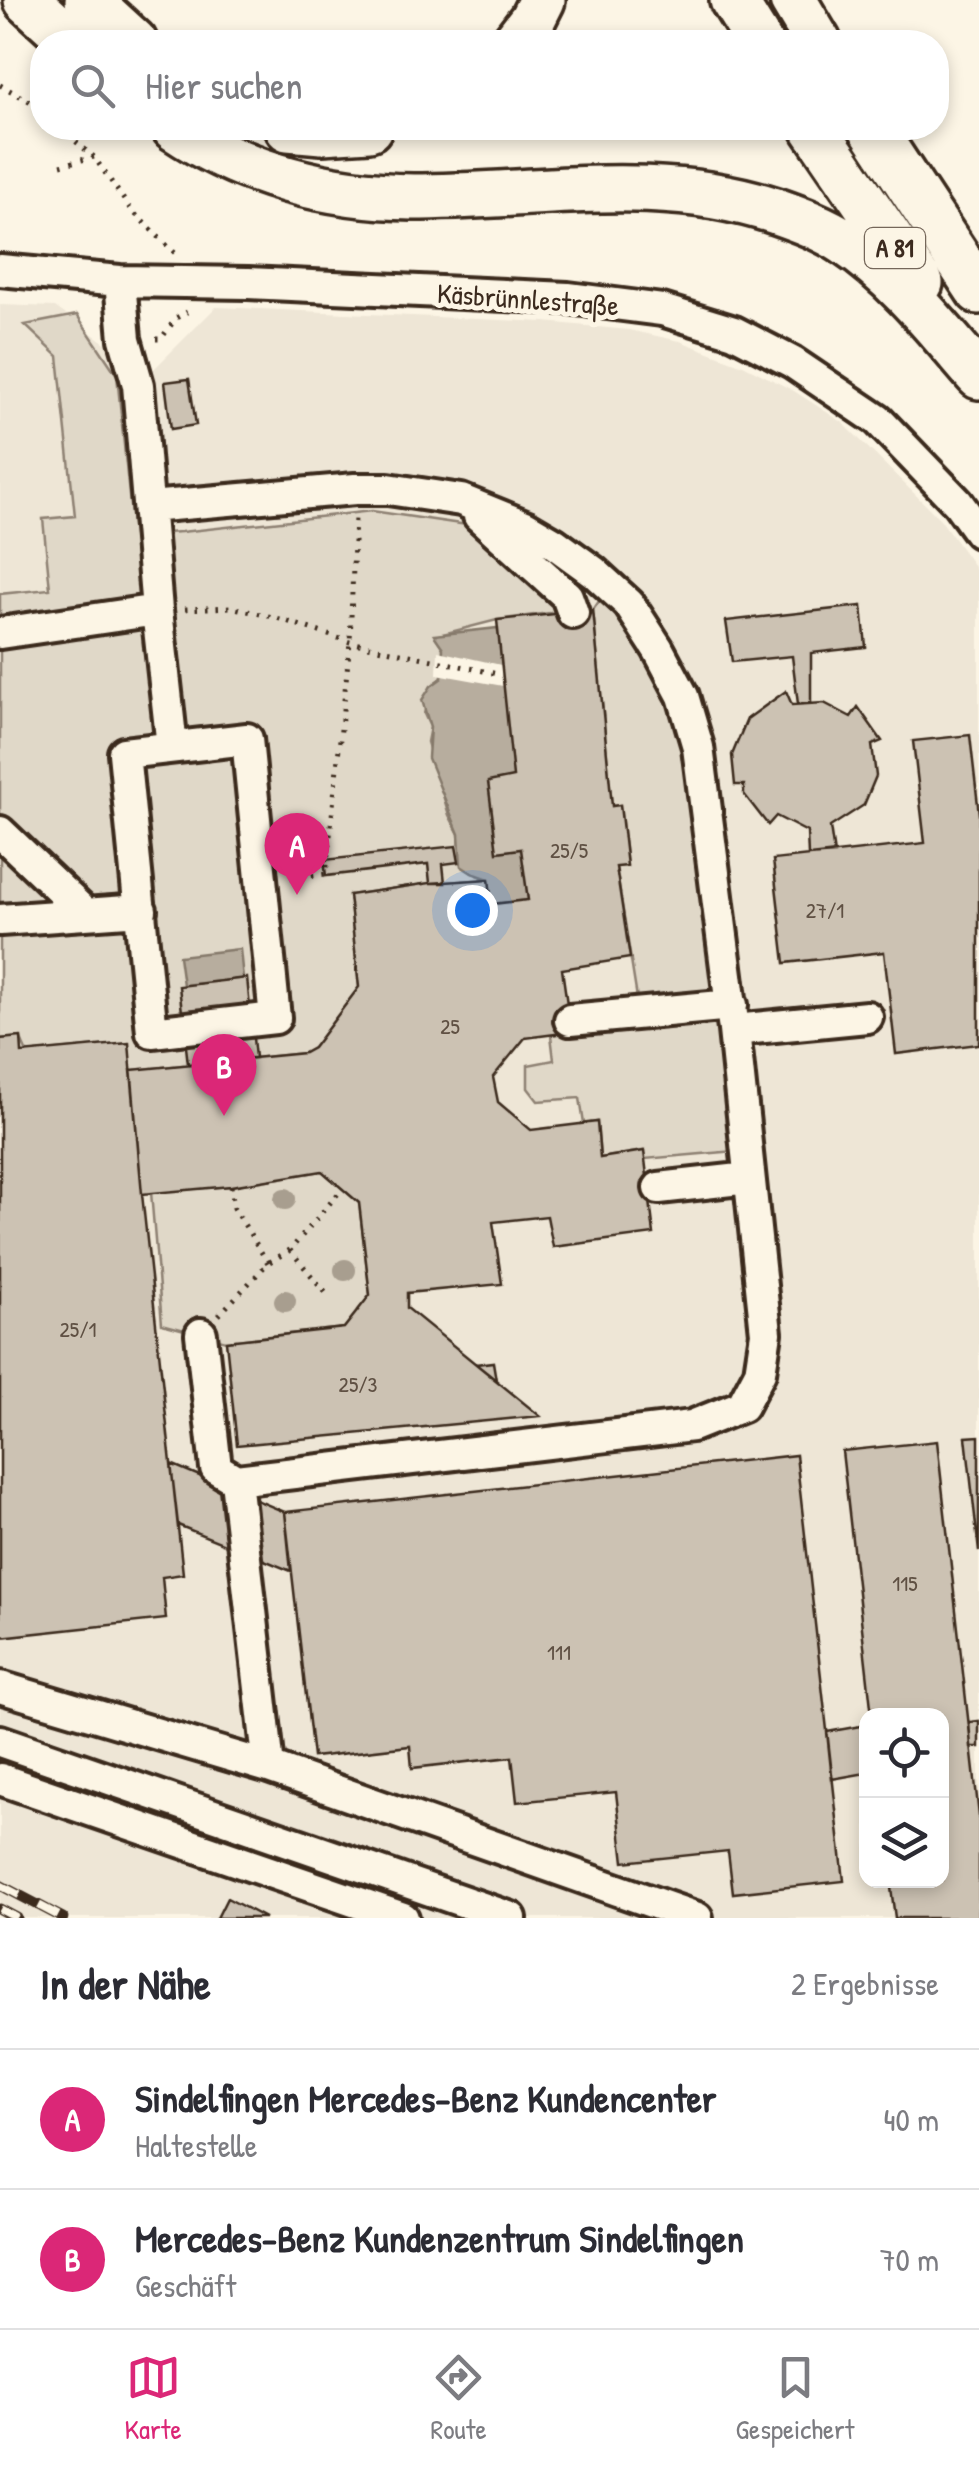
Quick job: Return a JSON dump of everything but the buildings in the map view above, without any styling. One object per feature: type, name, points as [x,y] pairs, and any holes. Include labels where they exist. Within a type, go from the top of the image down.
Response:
[{"type":"highway","points":[[27,0],[60,30]]},
{"type":"highway","points":[[88,0],[121,30]]},
{"type":"highway","points":[[524,30],[542,0]]},
{"type":"highway","points":[[733,0],[752,30]]},
{"type":"highway","points":[[793,0],[811,30]]},
{"type":"highway","points":[[193,140],[267,174],[335,190],[410,196],[644,188],[752,203],[816,226],[845,242],[922,310],[979,376]]},
{"type":"highway","name":"A 81","points":[[822,140],[979,366]]},
{"type":"highway","name":"A 81","points":[[880,140],[979,291]]},
{"type":"street","name":"Käsbrünnlestraße","points":[[0,270],[120,280],[248,282],[568,298],[662,310],[734,332],[792,362],[878,420],[958,503],[979,532]]},
{"type":"street","points":[[120,280],[125,339],[138,385],[172,747]]},
{"type":"street","points":[[148,507],[355,489],[388,489],[461,500],[525,526],[554,543],[629,604],[682,696],[698,747],[733,1018],[766,1333],[760,1372],[742,1406],[692,1426],[236,1480],[216,1468],[202,1334]]},
{"type":"street","points":[[461,500],[568,596],[573,612]]},
{"type":"street","points":[[0,633],[157,610]]},
{"type":"street","points":[[247,739],[275,1018],[152,1032],[124,753],[172,747],[247,739]]},
{"type":"street","points":[[0,832],[86,914]]},
{"type":"street","points":[[0,920],[141,910]]},
{"type":"street","points":[[570,1020],[868,1017]]},
{"type":"street","points":[[659,1188],[749,1178]]},
{"type":"street","points":[[236,1480],[269,1767]]},
{"type":"street","points":[[0,1687],[269,1767],[696,1918]]},
{"type":"street","points":[[0,1741],[510,1918]]},
{"type":"street","points":[[0,1779],[395,1916]]},
{"type":"path","points":[[0,86],[30,101]]},
{"type":"path","points":[[74,140],[94,157],[131,210],[174,251]]},
{"type":"path","points":[[60,165],[94,157]]},
{"type":"path","points":[[288,878],[326,874],[350,642],[355,489]]},
{"type":"path","points":[[157,610],[230,607],[350,642],[502,676]]},
{"type":"path","points":[[231,1186],[234,1208],[268,1263]]},
{"type":"path","points":[[202,1334],[268,1263],[290,1250],[342,1189]]},
{"type":"path","points":[[290,1250],[330,1298]]},
{"type":"shaded area","points":[[0,305],[55,307],[108,345],[138,385],[216,307],[545,322],[629,330],[680,341],[743,365],[842,422],[940,519],[979,573],[979,1918],[0,1918]]},
{"type":"shaded area","points":[[77,315],[117,375],[133,535],[372,511],[467,525],[564,611],[497,620],[435,636],[443,648],[442,678],[431,686],[424,714],[430,727],[427,742],[449,815],[459,834],[461,865],[489,879],[349,895],[359,987],[313,1048],[304,1053],[131,1070],[128,1043],[27,1053],[20,1037],[0,1039],[0,594],[50,589],[43,519],[75,516],[58,356],[25,325]]},
{"type":"shaded area","points":[[601,598],[649,658],[682,729],[735,1151],[645,1159],[643,1151],[600,1158],[597,1122],[584,1124],[580,1098],[538,1101],[528,1088],[528,1065],[554,1060],[551,1035],[641,1023],[616,867],[627,865],[620,805],[612,806],[593,610]]},
{"type":"shaded area","points":[[498,628],[528,900],[492,904],[489,879],[461,866],[459,834],[428,758],[430,727],[422,700],[442,678],[443,648],[434,635]]},
{"type":"shaded area","points":[[240,949],[243,979],[183,985],[179,956]]},
{"type":"shaded area","points":[[322,1171],[359,1203],[370,1295],[344,1328],[226,1341],[162,1324],[151,1192],[231,1186]]},
{"type":"pier","points":[[438,651],[501,665],[503,686],[437,674]]},
{"type":"railway","points":[[0,1885],[63,1918]]},
{"type":"railway","points":[[0,1909],[17,1918]]},
{"type":"place","name":"Sindelfingen Mercedes-Benz Kundencenter","points":[[297,895]]},
{"type":"place","name":"Mercedes-Benz Kundenzentrum Sindelfingen","points":[[224,1116]]}]
